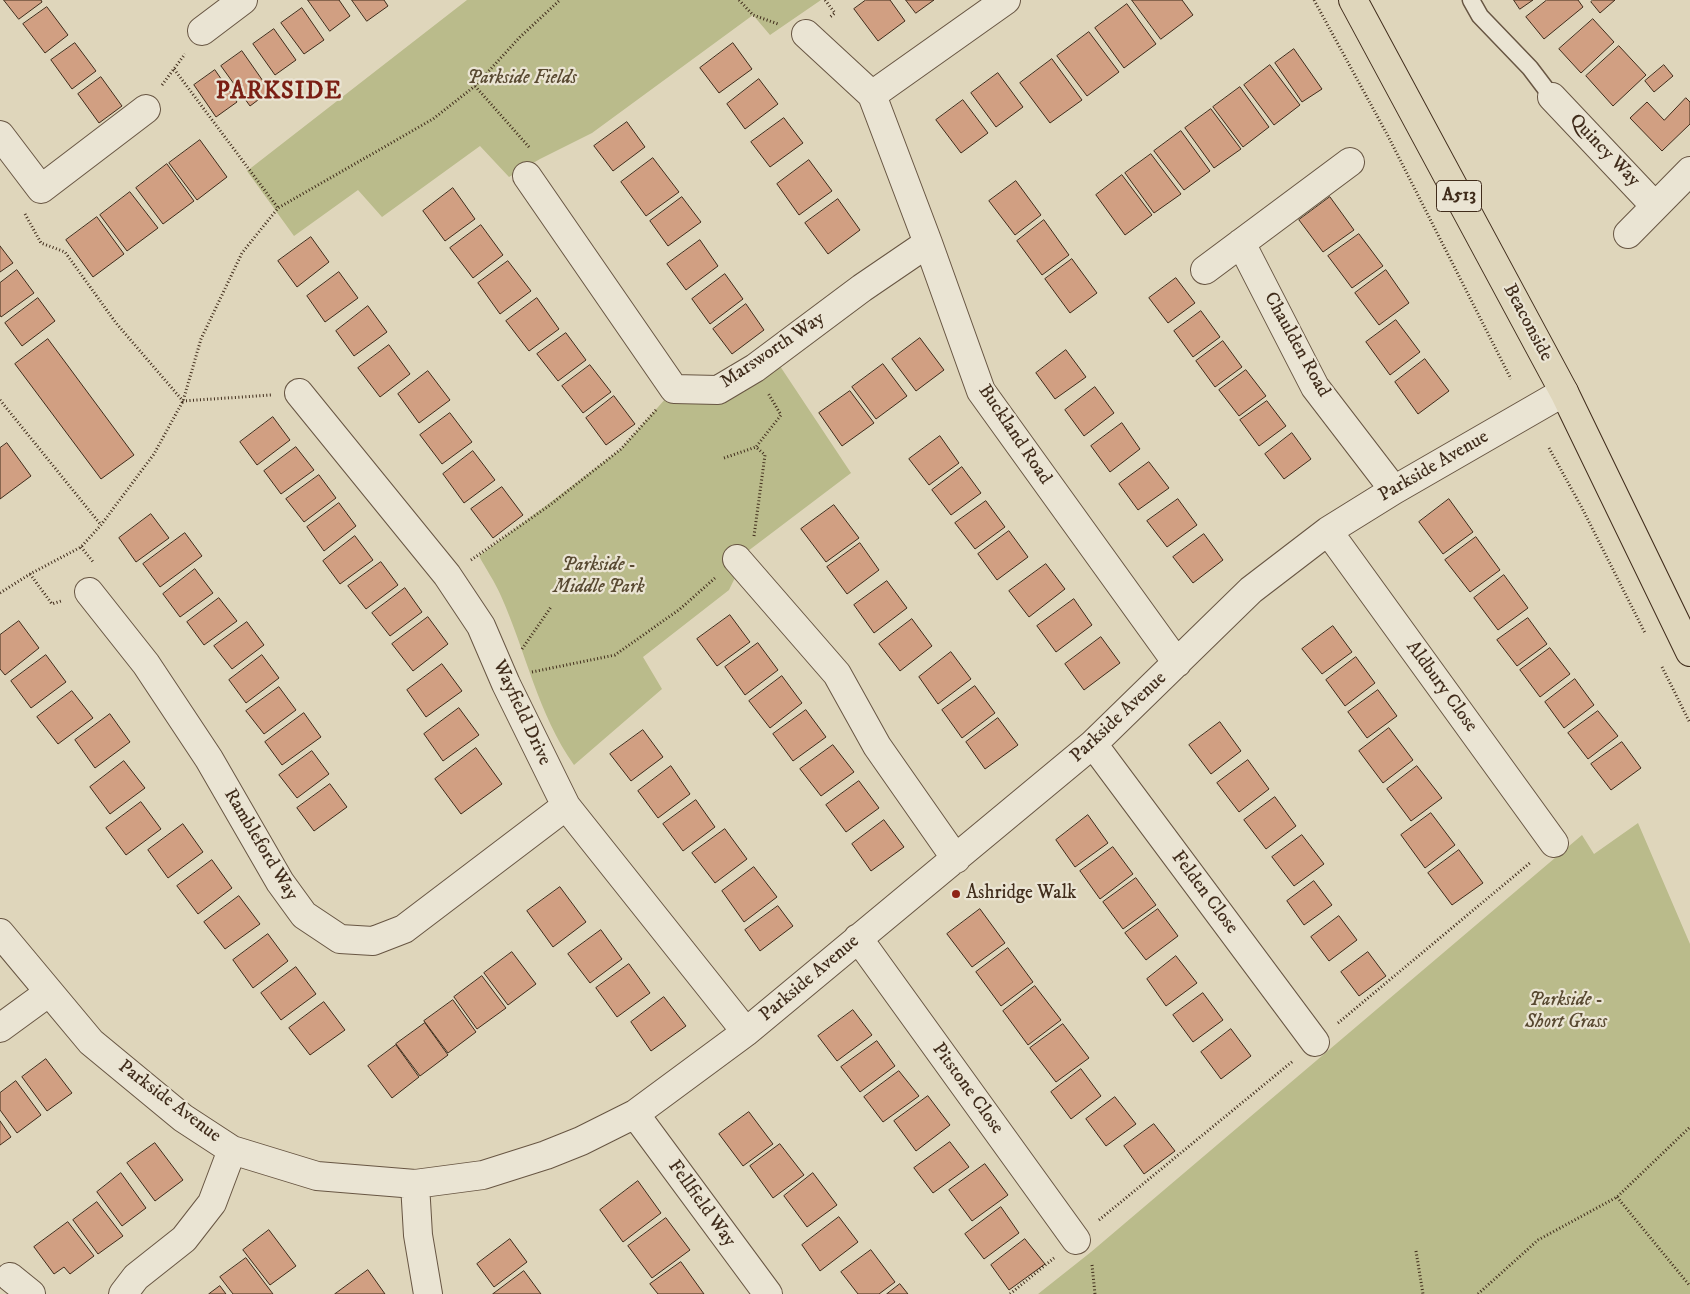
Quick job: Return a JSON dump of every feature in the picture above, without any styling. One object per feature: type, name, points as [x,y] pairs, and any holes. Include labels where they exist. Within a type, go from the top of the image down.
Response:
[{"type":"highway","name":"Beaconside","points":[[1353,0],[1564,392],[1690,652]]},
{"type":"street","points":[[202,32],[243,0]]},
{"type":"street","points":[[872,95],[1006,0]]},
{"type":"street","name":"Buckland Road","points":[[806,34],[872,95],[981,391],[1177,663]]},
{"type":"street","name":"Quincy Way","points":[[1552,97],[1655,206]]},
{"type":"street","points":[[0,135],[41,189],[146,109]]},
{"type":"street","points":[[1205,270],[1350,162]]},
{"type":"street","points":[[1628,234],[1690,171]]},
{"type":"street","points":[[527,176],[674,389]]},
{"type":"street","name":"Marsworth Way","points":[[674,389],[718,390],[755,368],[862,288],[928,243]]},
{"type":"street","name":"Chaulden Road","points":[[1242,243],[1315,387],[1394,490]]},
{"type":"street","name":"Parkside Avenue","points":[[0,933],[48,993],[91,1042],[183,1118],[232,1150],[317,1176],[415,1184],[483,1175],[546,1155],[581,1141],[635,1114],[746,1032],[1093,744],[1251,590],[1328,531],[1394,490],[1564,392]]},
{"type":"street","name":"Wayfield Drive","points":[[299,393],[447,575],[481,626],[506,684],[566,806],[746,1032]]},
{"type":"street","name":"Aldbury Close","points":[[1328,531],[1554,843]]},
{"type":"street","points":[[737,559],[836,674],[877,746],[956,859]]},
{"type":"street","name":"Rambleford Way","points":[[89,592],[146,664],[209,759],[280,882],[304,915],[340,939],[373,941],[404,929],[566,806]]},
{"type":"street","name":"Felden Close","points":[[1093,744],[1315,1042]]},
{"type":"street","name":"Pitstone Close","points":[[858,938],[1084,1250]]},
{"type":"street","points":[[0,1028],[48,993]]},
{"type":"street","name":"Fellfield Way","points":[[635,1114],[768,1294]]},
{"type":"street","points":[[122,1294],[136,1277],[184,1239],[212,1202],[232,1150]]},
{"type":"street","points":[[415,1184],[418,1235],[428,1294]]},
{"type":"street","points":[[10,1277],[31,1294]]},
{"type":"lane","points":[[1471,0],[1480,16],[1530,68],[1552,97]]},
{"type":"path","points":[[0,593],[30,574],[81,547],[101,525],[154,454],[183,401],[201,339],[242,252],[278,208],[433,119],[475,86],[520,37],[560,0]]},
{"type":"path","points":[[739,0],[753,15],[806,34]]},
{"type":"path","points":[[1314,0],[1388,136],[1511,379]]},
{"type":"path","points":[[146,109],[202,32]]},
{"type":"path","points":[[174,69],[278,208]]},
{"type":"path","points":[[475,86],[540,160],[527,176]]},
{"type":"path","points":[[41,189],[20,203],[41,243],[64,252],[116,323],[183,401]]},
{"type":"path","points":[[724,458],[756,447],[781,415],[755,368]]},
{"type":"path","points":[[447,575],[478,556],[550,505],[621,449],[674,389]]},
{"type":"path","points":[[183,401],[299,393]]},
{"type":"path","points":[[0,400],[101,525]]},
{"type":"path","points":[[550,668],[615,655],[680,609],[748,551],[756,531],[765,455],[756,447]]},
{"type":"path","points":[[1549,448],[1582,508],[1647,638]]},
{"type":"path","points":[[30,574],[52,604],[89,592]]},
{"type":"path","points":[[1660,664],[1690,723]]},
{"type":"path","points":[[1010,1294],[1084,1250],[1315,1042],[1554,843]]},
{"type":"path","points":[[1478,1294],[1538,1240],[1617,1197],[1690,1127]]},
{"type":"path","points":[[1617,1197],[1690,1286]]},
{"type":"path","points":[[1084,1250],[1095,1294]]},
{"type":"path","points":[[1416,1251],[1423,1294]]},
{"type":"green space","name":"Parkside Fields","points":[[467,0],[821,0],[770,35],[753,15],[592,133],[509,177],[480,146],[382,217],[358,190],[294,236],[247,171]]},
{"type":"green space","name":"Parkside - Middle Park","points":[[772,354],[851,473],[748,551],[729,590],[643,657],[662,689],[574,765],[551,725],[510,617],[479,556],[621,449],[674,389],[718,390]]},
{"type":"green space","name":"Parkside - Short Grass","points":[[1638,823],[1690,944],[1690,1294],[1038,1294],[1091,1252],[1582,835],[1594,854]]},
{"type":"building","points":[[4,0],[41,0],[42,2],[19,19]]},
{"type":"building","points":[[308,0],[339,0],[350,16],[330,31]]},
{"type":"building","points":[[352,0],[384,0],[388,6],[367,21]]},
{"type":"building","points":[[866,0],[890,0],[905,21],[878,41],[854,9]]},
{"type":"building","points":[[906,0],[934,0],[916,13]]},
{"type":"building","points":[[1132,0],[1182,0],[1193,15],[1161,39]]},
{"type":"building","points":[[1514,0],[1533,0],[1520,9]]},
{"type":"building","points":[[1547,0],[1578,0],[1583,7],[1544,39],[1526,17]]},
{"type":"building","points":[[1593,0],[1615,0],[1600,13],[1591,2]]},
{"type":"building","points":[[1127,4],[1156,44],[1124,68],[1095,28]]},
{"type":"building","points":[[47,7],[68,35],[45,53],[23,24]]},
{"type":"building","points":[[302,8],[324,40],[304,54],[281,23]]},
{"type":"building","points":[[1593,19],[1614,42],[1581,73],[1559,49]]},
{"type":"building","points":[[274,29],[296,60],[275,75],[253,44]]},
{"type":"building","points":[[1089,32],[1119,72],[1087,96],[1057,56]]},
{"type":"building","points":[[75,43],[96,71],[72,89],[51,60]]},
{"type":"building","points":[[733,43],[752,69],[719,93],[700,68]]},
{"type":"building","points":[[1619,46],[1646,75],[1613,106],[1586,76]]},
{"type":"building","points":[[1294,49],[1322,89],[1302,102],[1275,63]]},
{"type":"building","points":[[242,51],[270,91],[250,106],[221,66]]},
{"type":"building","points":[[1052,59],[1082,100],[1050,123],[1020,83]]},
{"type":"building","points":[[1270,65],[1300,105],[1274,125],[1244,85]]},
{"type":"building","points":[[1664,65],[1673,76],[1654,92],[1645,81]]},
{"type":"building","points":[[215,70],[237,102],[216,117],[194,85]]},
{"type":"building","points":[[998,73],[1023,107],[996,127],[971,93]]},
{"type":"building","points":[[101,77],[122,106],[99,123],[78,94]]},
{"type":"building","points":[[759,79],[778,104],[745,129],[727,104]]},
{"type":"building","points":[[1240,87],[1269,127],[1243,147],[1213,107]]},
{"type":"building","points":[[1686,98],[1690,102],[1690,124],[1662,151],[1630,118],[1647,102],[1664,120]]},
{"type":"building","points":[[963,100],[988,133],[961,153],[936,120]]},
{"type":"building","points":[[1211,109],[1241,149],[1214,168],[1185,128]]},
{"type":"building","points":[[784,118],[803,143],[770,167],[751,142]]},
{"type":"building","points":[[627,122],[645,147],[613,171],[594,146]]},
{"type":"building","points":[[1181,131],[1210,171],[1184,190],[1154,151]]},
{"type":"building","points":[[200,140],[227,177],[197,200],[169,163]]},
{"type":"building","points":[[1151,154],[1181,194],[1154,213],[1125,173]]},
{"type":"building","points":[[653,158],[679,192],[646,216],[621,182]]},
{"type":"building","points":[[809,160],[832,191],[799,215],[777,184]]},
{"type":"building","points":[[167,164],[194,201],[163,224],[136,188]]},
{"type":"building","points":[[1122,175],[1152,215],[1125,235],[1096,195]]},
{"type":"building","points":[[1016,181],[1041,215],[1015,235],[989,201]]},
{"type":"building","points":[[453,188],[475,219],[445,241],[423,211]]},
{"type":"building","points":[[130,192],[158,228],[127,251],[100,215]]},
{"type":"building","points":[[682,197],[701,222],[668,246],[650,221]]},
{"type":"building","points":[[1330,197],[1354,230],[1323,252],[1299,220]]},
{"type":"building","points":[[838,199],[860,230],[828,254],[805,223]]},
{"type":"building","points":[[97,217],[124,254],[93,277],[66,240]]},
{"type":"building","points":[[1044,220],[1069,255],[1042,275],[1017,241]]},
{"type":"building","points":[[481,225],[503,255],[473,278],[450,248]]},
{"type":"building","points":[[1359,234],[1383,266],[1352,288],[1328,256]]},
{"type":"building","points":[[311,237],[329,262],[297,287],[278,261]]},
{"type":"building","points":[[700,240],[718,266],[686,290],[667,264]]},
{"type":"building","points":[[0,246],[13,263],[0,272]]},
{"type":"building","points":[[1072,259],[1097,293],[1070,313],[1045,279]]},
{"type":"building","points":[[508,261],[531,291],[500,314],[478,283]]},
{"type":"building","points":[[17,270],[34,293],[1,317],[0,283]]},
{"type":"building","points":[[1386,270],[1409,303],[1379,325],[1355,293]]},
{"type":"building","points":[[339,272],[358,298],[325,322],[307,296]]},
{"type":"building","points":[[725,274],[743,299],[710,324],[692,299]]},
{"type":"building","points":[[1176,278],[1195,303],[1168,323],[1149,298]]},
{"type":"building","points":[[38,298],[55,321],[22,346],[5,323]]},
{"type":"building","points":[[537,298],[559,329],[529,351],[506,321]]},
{"type":"building","points":[[746,304],[764,330],[732,354],[713,329]]},
{"type":"building","points":[[368,306],[387,332],[354,356],[336,331]]},
{"type":"building","points":[[1201,311],[1220,337],[1193,357],[1174,331]]},
{"type":"building","points":[[1396,320],[1420,352],[1390,375],[1366,342]]},
{"type":"building","points":[[566,333],[586,360],[558,381],[537,354]]},
{"type":"building","points":[[920,338],[944,370],[916,391],[892,359]]},
{"type":"building","points":[[48,339],[134,455],[101,479],[15,364]]},
{"type":"building","points":[[1223,341],[1242,367],[1215,387],[1196,361]]},
{"type":"building","points":[[389,345],[410,374],[380,397],[358,368]]},
{"type":"building","points":[[1066,350],[1086,377],[1055,399],[1036,373]]},
{"type":"building","points":[[1425,359],[1449,391],[1418,414],[1395,382]]},
{"type":"building","points":[[883,364],[907,396],[876,419],[852,387]]},
{"type":"building","points":[[590,365],[611,392],[583,413],[562,386]]},
{"type":"building","points":[[1246,370],[1266,396],[1239,416],[1219,390]]},
{"type":"building","points":[[428,371],[450,400],[419,423],[398,394]]},
{"type":"building","points":[[1095,387],[1114,413],[1084,436],[1065,410]]},
{"type":"building","points":[[850,391],[874,423],[842,446],[819,413]]},
{"type":"building","points":[[614,396],[635,424],[606,445],[586,418]]},
{"type":"building","points":[[1267,401],[1286,426],[1259,446],[1240,420]]},
{"type":"building","points":[[450,413],[472,442],[442,464],[420,435]]},
{"type":"building","points":[[273,417],[290,440],[257,465],[240,442]]},
{"type":"building","points":[[1122,423],[1140,449],[1110,472],[1091,446]]},
{"type":"building","points":[[1292,433],[1311,459],[1284,479],[1265,454]]},
{"type":"building","points":[[940,436],[959,463],[929,485],[909,459]]},
{"type":"building","points":[[7,443],[31,476],[0,499],[0,448]]},
{"type":"building","points":[[296,447],[314,470],[281,494],[264,471]]},
{"type":"building","points":[[473,451],[495,480],[464,503],[443,474]]},
{"type":"building","points":[[1149,462],[1169,488],[1138,510],[1119,484]]},
{"type":"building","points":[[962,467],[981,493],[951,515],[932,490]]},
{"type":"building","points":[[319,475],[336,498],[304,522],[286,499]]},
{"type":"building","points":[[502,487],[523,515],[493,538],[471,509]]},
{"type":"building","points":[[1178,499],[1197,525],[1167,547],[1147,521]]},
{"type":"building","points":[[1449,499],[1473,532],[1443,554],[1419,522]]},
{"type":"building","points":[[986,501],[1005,527],[975,549],[955,523]]},
{"type":"building","points":[[339,503],[356,526],[324,551],[307,527]]},
{"type":"building","points":[[834,505],[859,538],[826,562],[801,529]]},
{"type":"building","points":[[151,514],[169,538],[136,562],[119,538]]},
{"type":"building","points":[[1009,531],[1028,557],[997,580],[978,554]]},
{"type":"building","points":[[185,533],[202,556],[160,587],[143,564]]},
{"type":"building","points":[[1204,534],[1223,560],[1193,583],[1173,557]]},
{"type":"building","points":[[355,536],[373,560],[340,584],[323,561]]},
{"type":"building","points":[[1476,537],[1500,570],[1470,592],[1445,560]]},
{"type":"building","points":[[860,543],[879,570],[847,594],[827,567]]},
{"type":"building","points":[[381,562],[398,585],[366,609],[348,586]]},
{"type":"building","points":[[1046,564],[1065,589],[1029,617],[1009,591]]},
{"type":"building","points":[[195,569],[213,593],[180,617],[163,594]]},
{"type":"building","points":[[1504,575],[1528,608],[1498,630],[1474,598]]},
{"type":"building","points":[[887,581],[907,608],[874,633],[854,605]]},
{"type":"building","points":[[405,588],[422,612],[390,636],[372,613]]},
{"type":"building","points":[[219,598],[237,621],[204,645],[187,622]]},
{"type":"building","points":[[1074,599],[1092,625],[1056,652],[1037,626]]},
{"type":"building","points":[[730,615],[750,642],[717,666],[697,639]]},
{"type":"building","points":[[428,617],[448,644],[413,671],[392,644]]},
{"type":"building","points":[[1528,618],[1547,644],[1517,666],[1497,640]]},
{"type":"building","points":[[912,619],[932,646],[900,671],[879,644]]},
{"type":"building","points":[[19,621],[39,648],[5,675],[0,669],[0,635]]},
{"type":"building","points":[[247,622],[264,645],[232,669],[214,646]]},
{"type":"building","points":[[1333,626],[1352,652],[1322,674],[1302,649]]},
{"type":"building","points":[[1101,637],[1120,663],[1084,690],[1065,664]]},
{"type":"building","points":[[758,643],[778,670],[745,695],[725,667]]},
{"type":"building","points":[[1550,648],[1570,674],[1540,697],[1520,670]]},
{"type":"building","points":[[951,652],[971,679],[938,704],[919,677]]},
{"type":"building","points":[[46,655],[66,682],[31,708],[11,681]]},
{"type":"building","points":[[262,655],[279,678],[246,703],[229,680]]},
{"type":"building","points":[[1356,657],[1375,683],[1345,706],[1326,680]]},
{"type":"building","points":[[442,664],[462,691],[426,717],[407,690]]},
{"type":"building","points":[[782,676],[802,703],[770,728],[749,701]]},
{"type":"building","points":[[1575,679],[1594,705],[1564,728],[1545,702]]},
{"type":"building","points":[[975,686],[995,713],[962,738],[942,710]]},
{"type":"building","points":[[279,687],[296,710],[264,734],[246,711]]},
{"type":"building","points":[[1378,690],[1397,716],[1367,738],[1348,712]]},
{"type":"building","points":[[72,691],[93,718],[58,744],[37,717]]},
{"type":"building","points":[[459,708],[479,735],[443,761],[424,734]]},
{"type":"building","points":[[806,710],[826,737],[793,761],[773,734]]},
{"type":"building","points":[[1598,711],[1618,736],[1588,759],[1568,733]]},
{"type":"building","points":[[304,713],[321,737],[282,765],[265,742]]},
{"type":"building","points":[[110,714],[130,742],[95,768],[75,740]]},
{"type":"building","points":[[998,718],[1018,745],[985,769],[966,742]]},
{"type":"building","points":[[1220,722],[1241,751],[1211,774],[1189,745]]},
{"type":"building","points":[[1389,728],[1413,760],[1383,783],[1359,751]]},
{"type":"building","points":[[643,730],[663,757],[631,781],[610,754]]},
{"type":"building","points":[[1622,742],[1641,768],[1611,790],[1591,764]]},
{"type":"building","points":[[833,745],[854,772],[821,796],[800,769]]},
{"type":"building","points":[[476,748],[502,784],[461,814],[435,779]]},
{"type":"building","points":[[312,751],[329,774],[297,798],[279,775]]},
{"type":"building","points":[[1248,760],[1269,789],[1239,812],[1217,783]]},
{"type":"building","points":[[124,761],[145,788],[110,814],[90,787]]},
{"type":"building","points":[[671,766],[690,794],[658,818],[638,791]]},
{"type":"building","points":[[1417,766],[1442,798],[1411,821],[1387,789]]},
{"type":"building","points":[[859,781],[879,808],[846,832],[826,805]]},
{"type":"building","points":[[330,784],[347,807],[314,831],[297,808]]},
{"type":"building","points":[[1275,797],[1296,826],[1266,849],[1244,820]]},
{"type":"building","points":[[696,800],[715,827],[683,851],[663,824]]},
{"type":"building","points":[[141,802],[161,829],[126,855],[106,828]]},
{"type":"building","points":[[1431,813],[1455,845],[1425,868],[1401,835]]},
{"type":"building","points":[[1088,815],[1108,843],[1075,867],[1056,840]]},
{"type":"building","points":[[884,820],[904,847],[871,871],[852,844]]},
{"type":"building","points":[[183,824],[203,852],[168,878],[148,850]]},
{"type":"building","points":[[725,829],[747,859],[715,883],[692,853]]},
{"type":"building","points":[[1302,835],[1324,864],[1294,886],[1272,857]]},
{"type":"building","points":[[1113,847],[1133,874],[1100,899],[1080,871]]},
{"type":"building","points":[[1459,850],[1483,883],[1452,905],[1428,873]]},
{"type":"building","points":[[212,860],[232,888],[198,914],[177,886]]},
{"type":"building","points":[[754,867],[777,897],[744,922],[722,891]]},
{"type":"building","points":[[1136,878],[1156,905],[1123,929],[1103,902]]},
{"type":"building","points":[[1314,881],[1332,905],[1304,925],[1287,901]]},
{"type":"building","points":[[560,887],[586,922],[553,947],[527,911]]},
{"type":"building","points":[[239,896],[260,924],[225,949],[204,922]]},
{"type":"building","points":[[778,906],[793,926],[760,951],[745,930]]},
{"type":"building","points":[[980,909],[1005,943],[972,967],[947,934]]},
{"type":"building","points":[[1158,909],[1178,936],[1146,960],[1125,933]]},
{"type":"building","points":[[1339,916],[1357,940],[1329,961],[1311,937]]},
{"type":"building","points":[[601,930],[622,959],[590,983],[568,954]]},
{"type":"building","points":[[268,934],[288,961],[253,988],[233,960]]},
{"type":"building","points":[[1008,948],[1033,982],[1001,1006],[976,972]]},
{"type":"building","points":[[512,952],[536,984],[508,1005],[484,973]]},
{"type":"building","points":[[1368,952],[1386,976],[1359,996],[1341,972]]},
{"type":"building","points":[[1176,956],[1197,983],[1166,1006],[1147,979]]},
{"type":"building","points":[[629,964],[650,993],[617,1017],[596,988]]},
{"type":"building","points":[[296,967],[316,994],[281,1020],[261,993]]},
{"type":"building","points":[[482,976],[506,1008],[477,1029],[454,997]]},
{"type":"building","points":[[1035,986],[1061,1020],[1028,1045],[1003,1011]]},
{"type":"building","points":[[1203,993],[1223,1020],[1193,1042],[1173,1015]]},
{"type":"building","points":[[664,997],[686,1026],[651,1051],[631,1022]]},
{"type":"building","points":[[453,1000],[476,1032],[448,1053],[424,1021]]},
{"type":"building","points":[[324,1002],[345,1030],[310,1055],[289,1028]]},
{"type":"building","points":[[853,1010],[872,1035],[837,1061],[818,1036]]},
{"type":"building","points":[[425,1023],[448,1055],[420,1076],[396,1044]]},
{"type":"building","points":[[1063,1024],[1089,1058],[1056,1082],[1030,1048]]},
{"type":"building","points":[[1231,1029],[1251,1056],[1221,1079],[1201,1052]]},
{"type":"building","points":[[877,1041],[895,1066],[860,1092],[841,1067]]},
{"type":"building","points":[[396,1045],[419,1077],[392,1098],[368,1066]]},
{"type":"building","points":[[46,1059],[72,1093],[47,1111],[22,1077]]},
{"type":"building","points":[[1081,1069],[1101,1096],[1071,1119],[1051,1092]]},
{"type":"building","points":[[899,1071],[919,1096],[883,1122],[864,1097]]},
{"type":"building","points":[[16,1081],[41,1115],[17,1133],[0,1110],[0,1093]]},
{"type":"building","points":[[928,1096],[950,1125],[916,1151],[894,1121]]},
{"type":"building","points":[[1115,1097],[1136,1124],[1106,1146],[1086,1119]]},
{"type":"building","points":[[749,1112],[773,1144],[743,1166],[719,1134]]},
{"type":"building","points":[[0,1121],[11,1137],[0,1145]]},
{"type":"building","points":[[1154,1124],[1175,1151],[1144,1174],[1124,1146]]},
{"type":"building","points":[[950,1142],[969,1167],[933,1193],[914,1168]]},
{"type":"building","points":[[155,1143],[183,1180],[155,1201],[127,1163]]},
{"type":"building","points":[[780,1144],[804,1175],[773,1198],[750,1166]]},
{"type":"building","points":[[985,1164],[1008,1195],[972,1221],[949,1190]]},
{"type":"building","points":[[121,1173],[146,1208],[122,1226],[97,1192]]},
{"type":"building","points":[[813,1173],[837,1205],[807,1227],[784,1196]]},
{"type":"building","points":[[638,1181],[661,1213],[623,1242],[600,1210]]},
{"type":"building","points":[[97,1202],[123,1236],[98,1254],[73,1220]]},
{"type":"building","points":[[1001,1207],[1019,1233],[984,1259],[965,1234]]},
{"type":"building","points":[[839,1217],[858,1242],[820,1271],[802,1245]]},
{"type":"building","points":[[666,1218],[690,1250],[652,1278],[628,1246]]},
{"type":"building","points":[[68,1222],[94,1256],[70,1274],[64,1267],[54,1274],[34,1247]]},
{"type":"building","points":[[269,1230],[296,1266],[270,1285],[243,1250]]},
{"type":"building","points":[[510,1239],[527,1262],[494,1287],[477,1264]]},
{"type":"building","points":[[1025,1239],[1045,1264],[1009,1290],[991,1265]]},
{"type":"building","points":[[871,1250],[895,1282],[879,1294],[858,1294],[841,1272]]},
{"type":"building","points":[[246,1258],[273,1294],[233,1294],[220,1277]]},
{"type":"building","points":[[681,1262],[704,1294],[658,1294],[650,1284]]},
{"type":"building","points":[[368,1270],[385,1294],[335,1294]]},
{"type":"building","points":[[524,1271],[541,1294],[493,1294]]},
{"type":"building","points":[[900,1284],[908,1294],[887,1294]]},
{"type":"building","points":[[220,1286],[226,1294],[209,1294]]},
{"type":"place","name":"Ashridge Walk","points":[[956,894]]},
{"type":"district","name":"PARKSIDE","points":[[279,93]]}]
